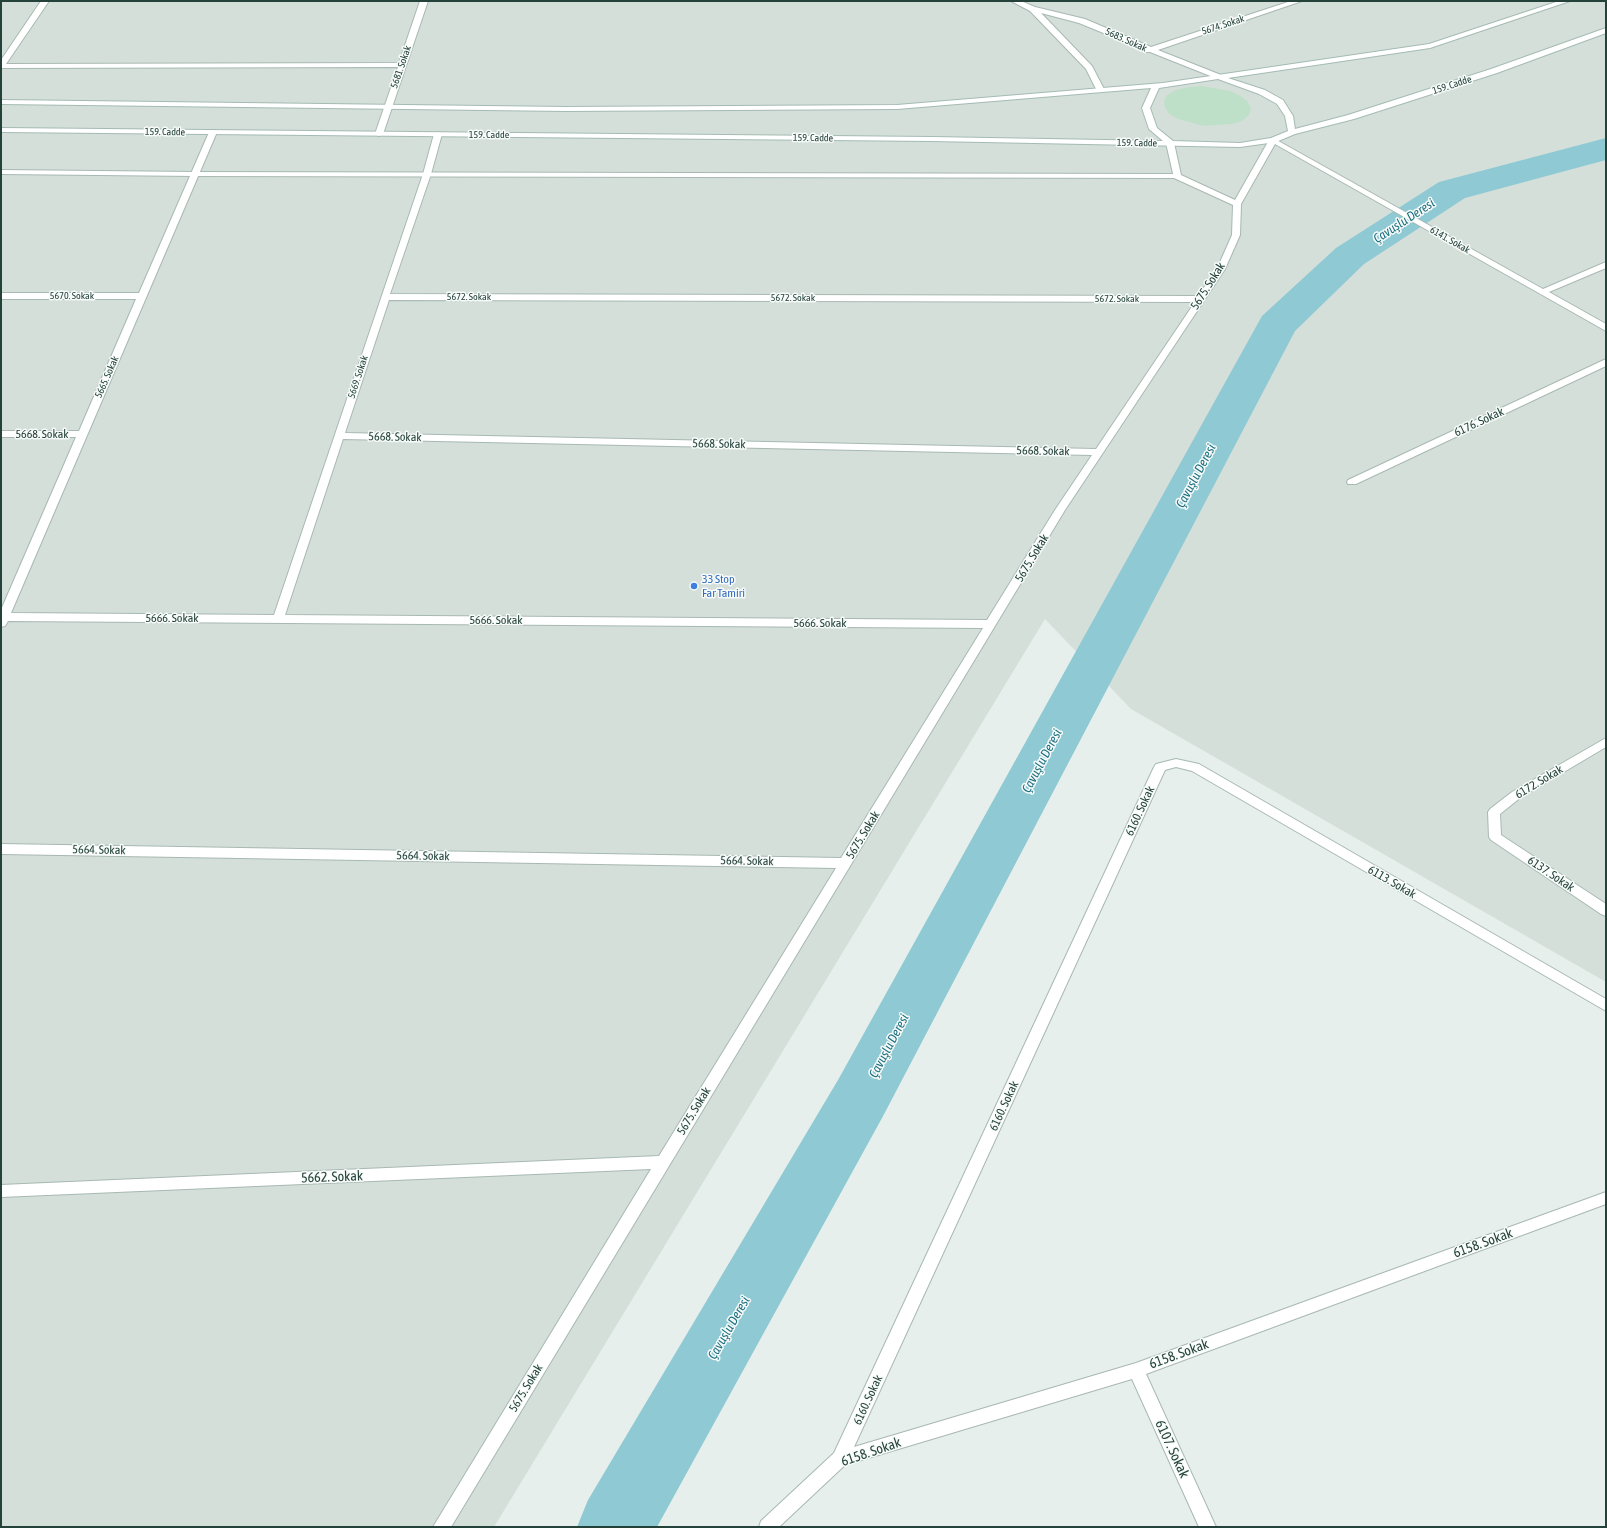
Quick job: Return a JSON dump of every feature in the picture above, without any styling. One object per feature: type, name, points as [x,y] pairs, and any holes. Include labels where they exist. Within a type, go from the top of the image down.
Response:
[{"type":"street","points":[[1,66],[45,1]]},
{"type":"street","name":"5681. Sokak","points":[[379,134],[387,106],[424,1]]},
{"type":"street","name":"5683. Sokak","points":[[1015,1],[1033,9],[1082,21],[1149,50],[1218,77],[1262,92],[1280,102],[1289,116],[1292,132]]},
{"type":"street","name":"5674. Sokak","points":[[1149,50],[1298,1]]},
{"type":"street","points":[[1,102],[566,109],[897,107],[1156,85],[1430,46],[1566,1]]},
{"type":"street","name":"5683. Sokak","points":[[1033,9],[1089,68],[1100,89]]},
{"type":"street","name":"159. Cadde","points":[[1,130],[907,139],[1240,145],[1273,140],[1292,132],[1351,117],[1494,71],[1606,30]]},
{"type":"street","points":[[1,66],[402,65]]},
{"type":"street","points":[[1156,85],[1146,108],[1153,129],[1170,143],[1177,176]]},
{"type":"street","name":"5665. Sokak","points":[[2,619],[213,132]]},
{"type":"street","name":"5669. Sokak","points":[[278,619],[427,174],[438,134]]},
{"type":"street","name":"6141. Sokak","points":[[1273,140],[1606,328]]},
{"type":"street","name":"5675. Sokak","points":[[441,1527],[1060,510],[1221,269],[1236,235],[1237,204],[1273,140]]},
{"type":"street","points":[[1,172],[195,174],[1177,176],[1237,204]]},
{"type":"street","points":[[1542,292],[1606,265]]},
{"type":"street","name":"5670. Sokak","points":[[1,296],[142,296]]},
{"type":"street","name":"5672. Sokak","points":[[385,297],[1202,299]]},
{"type":"street","name":"6176. Sokak","points":[[1352,482],[1606,362]]},
{"type":"street","name":"5668. Sokak","points":[[1,434],[82,434]]},
{"type":"street","name":"5668. Sokak","points":[[339,436],[1100,452]]},
{"type":"street","name":"5666. Sokak","points":[[2,619],[278,619],[991,624]]},
{"type":"street","name":"6172. Sokak","points":[[1495,837],[1494,812],[1516,795],[1606,742]]},
{"type":"street","name":"6113. Sokak","points":[[1176,763],[1195,767],[1606,1006]]},
{"type":"street","name":"6160. Sokak","points":[[840,1459],[1160,767],[1176,763]]},
{"type":"street","name":"6137. Sokak","points":[[1495,837],[1606,911]]},
{"type":"street","name":"5664. Sokak","points":[[1,849],[846,863]]},
{"type":"street","name":"5662. Sokak","points":[[1,1191],[663,1162]]},
{"type":"street","name":"6158. Sokak","points":[[767,1527],[840,1459],[1136,1370],[1606,1198]]},
{"type":"street","name":"6107. Sokak","points":[[1136,1370],[1208,1527]]},
{"type":"shaded area","points":[[1,1],[1606,1],[1606,982],[1131,709],[1045,619],[494,1527],[1,1527]]},
{"type":"green space","points":[[1202,86],[1230,91],[1241,96],[1248,102],[1251,109],[1249,115],[1242,121],[1232,124],[1204,126],[1178,119],[1169,114],[1165,107],[1164,101],[1167,95],[1176,90]]},
{"type":"waterway","name":"Çavuşlu Deresi","points":[[615,1527],[860,1099],[1277,325],[1350,256],[1452,190],[1606,149]]},
{"type":"place","name":"33 Stop Far Tamiri","points":[[694,586]]}]
